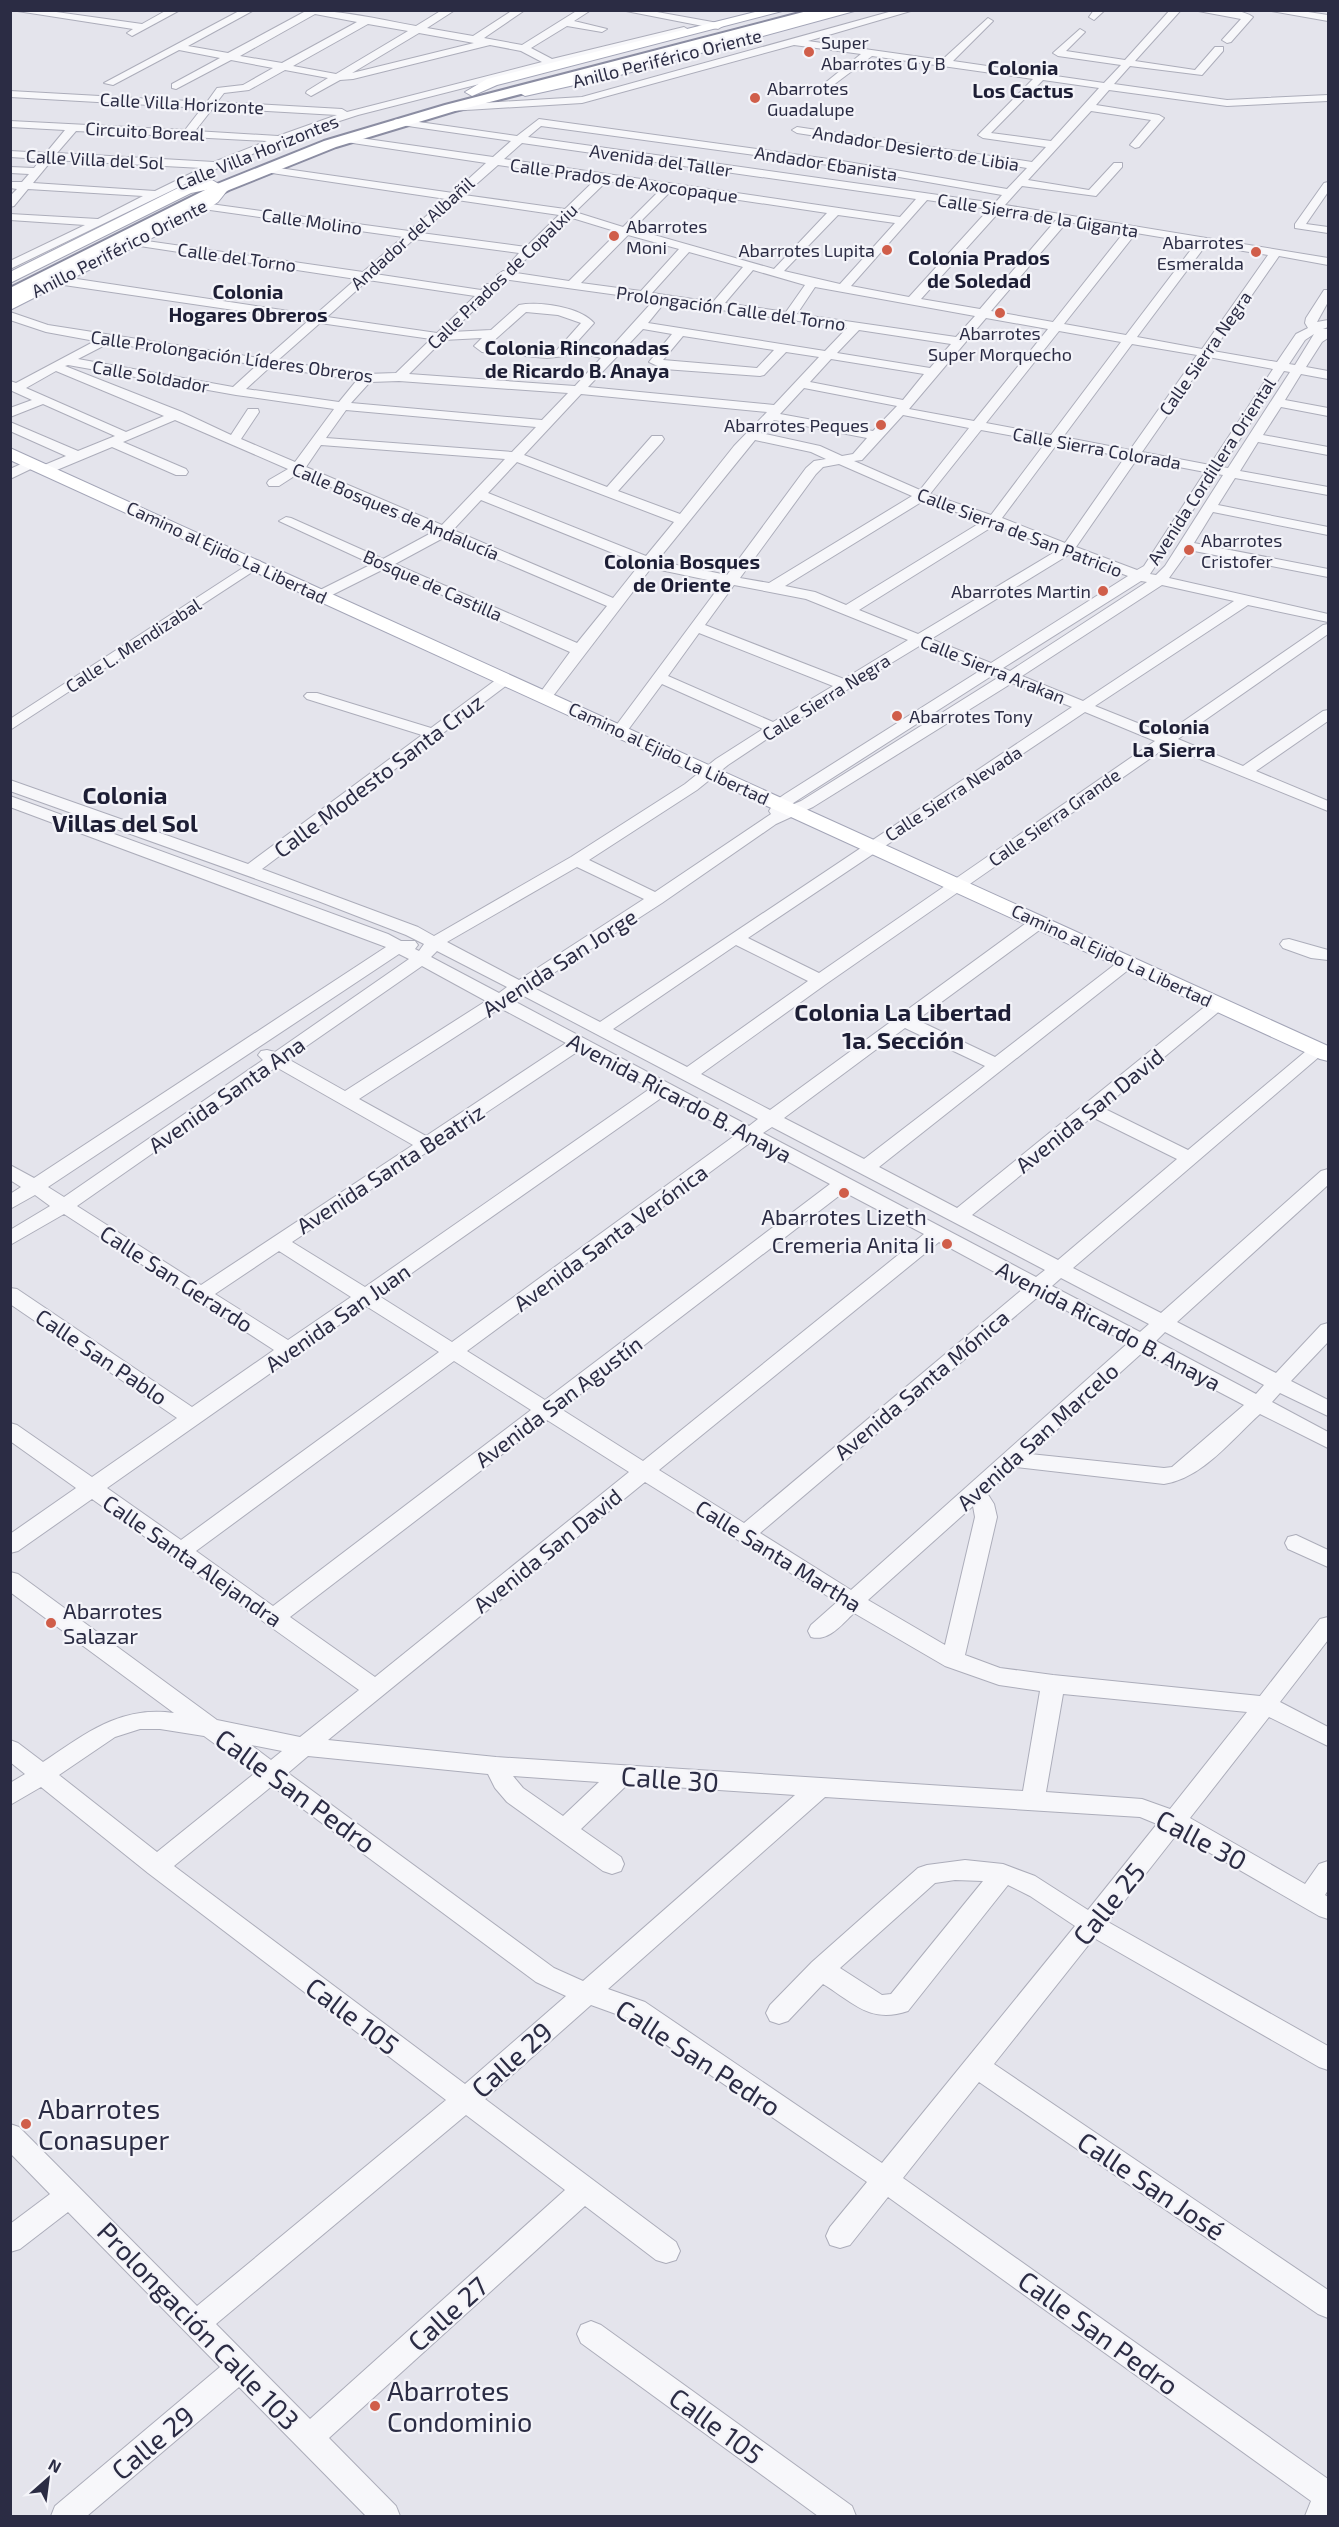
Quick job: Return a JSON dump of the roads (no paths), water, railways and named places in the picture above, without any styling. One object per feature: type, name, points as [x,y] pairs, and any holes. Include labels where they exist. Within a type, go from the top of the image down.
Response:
[{"type":"highway","name":"Anillo Periférico Oriente","points":[[10,285],[209,192],[346,139],[450,108],[476,96],[661,43],[801,10]]},
{"type":"highway","name":"Anillo Periférico Oriente","points":[[10,296],[284,151],[335,133],[476,96],[830,10]]},
{"type":"main road","name":"Anillo Periférico Oriente","points":[[476,96],[492,82],[554,63],[661,43],[780,10]]},
{"type":"main road","name":"Anillo Periférico Oriente","points":[[476,96],[619,71],[852,10]]},
{"type":"main road","name":"Anillo Periférico Oriente","points":[[10,278],[188,189],[209,192]]},
{"type":"main road","name":"Anillo Periférico Oriente","points":[[10,304],[133,242],[209,192]]},
{"type":"main road","name":"Camino al Ejido La Libertad","points":[[10,453],[710,772],[782,812],[872,846],[1323,1052]]},
{"type":"street","points":[[16,10],[143,27]]},
{"type":"street","points":[[122,39],[175,10]]},
{"type":"street","points":[[109,83],[249,10]]},
{"type":"street","points":[[188,133],[221,90],[245,88],[384,10]]},
{"type":"street","points":[[311,93],[450,10]]},
{"type":"street","points":[[474,40],[520,10]]},
{"type":"street","points":[[524,48],[586,10]]},
{"type":"street","points":[[626,10],[725,25]]},
{"type":"street","points":[[660,10],[725,25]]},
{"type":"street","name":"Anillo Periférico Oriente","points":[[450,108],[582,100],[909,10]]},
{"type":"street","points":[[912,301],[1176,10]]},
{"type":"street","points":[[1198,10],[1248,17],[1227,40]]},
{"type":"street","points":[[1271,10],[1314,13],[1329,18]]},
{"type":"street","points":[[176,86],[312,11],[524,48],[554,63]]},
{"type":"street","points":[[947,61],[988,21]]},
{"type":"street","points":[[566,23],[602,28]]},
{"type":"street","name":"Calle Villa Horizontes","points":[[10,266],[216,165],[279,138],[354,113],[696,28],[725,25]]},
{"type":"street","points":[[1080,32],[1058,53],[1197,73],[1219,49]]},
{"type":"street","points":[[809,39],[1041,77],[1068,85],[1109,85]]},
{"type":"street","points":[[178,47],[337,77],[353,76],[490,42]]},
{"type":"street","points":[[795,42],[947,61],[1227,103],[1329,96]]},
{"type":"street","points":[[825,89],[869,53]]},
{"type":"street","points":[[1041,77],[983,135],[1053,145]]},
{"type":"street","name":"Calle Villa Horizonte","points":[[10,94],[354,113]]},
{"type":"street","points":[[12,124],[38,96]]},
{"type":"street","points":[[1088,107],[1159,118],[1135,145]]},
{"type":"street","name":"Avenida del Taller","points":[[398,122],[924,197]]},
{"type":"street","name":"Andador del Albañil","points":[[236,391],[534,123]]},
{"type":"street","name":"Andador Ebanista","points":[[534,123],[836,163],[1010,193]]},
{"type":"street","name":"Circuito Boreal","points":[[12,124],[279,138]]},
{"type":"street","points":[[12,201],[73,127]]},
{"type":"street","name":"Andador Desierto de Libia","points":[[797,130],[1034,166]]},
{"type":"street","name":"Calle Prados de Axocopaque","points":[[346,139],[903,221]]},
{"type":"street","points":[[696,165],[715,146]]},
{"type":"street","name":"Calle Villa del Sol","points":[[10,154],[216,165]]},
{"type":"street","points":[[1020,182],[1092,194],[1118,165]]},
{"type":"street","points":[[266,169],[568,213],[812,283],[1329,375]]},
{"type":"street","points":[[10,170],[37,171]]},
{"type":"street","name":"Calle Prados de Copalxiu","points":[[399,376],[605,176]]},
{"type":"street","points":[[10,185],[157,194]]},
{"type":"street","points":[[1329,185],[1299,226],[1329,230]]},
{"type":"street","points":[[572,285],[669,187]]},
{"type":"street","name":"Calle Molino","points":[[209,192],[410,235],[528,251]]},
{"type":"street","points":[[843,288],[924,197]]},
{"type":"street","name":"Calle Sierra de la Giganta","points":[[924,197],[1329,261]]},
{"type":"street","points":[[776,273],[835,211]]},
{"type":"street","points":[[10,217],[101,222]]},
{"type":"street","points":[[620,731],[811,471],[819,464],[857,457],[903,408],[1064,218]]},
{"type":"street","points":[[772,587],[922,496],[1133,229]]},
{"type":"street","points":[[848,610],[994,520],[1204,240]]},
{"type":"street","name":"Calle del Torno","points":[[133,242],[484,294]]},
{"type":"street","points":[[644,295],[687,248]]},
{"type":"street","points":[[10,251],[53,256]]},
{"type":"street","name":"Calle Sierra Negra","points":[[710,772],[774,728],[1067,550],[1276,252]]},
{"type":"street","points":[[717,305],[750,266]]},
{"type":"street","name":"Prolongación Calle del Torno","points":[[503,275],[959,341]]},
{"type":"street","points":[[57,280],[440,337],[495,333]]},
{"type":"street","points":[[790,316],[812,283]]},
{"type":"street","points":[[1322,336],[1311,323],[1329,293]]},
{"type":"street","points":[[321,594],[443,532],[640,325],[662,298]]},
{"type":"street","points":[[523,308],[581,317],[588,323],[561,353],[554,354],[489,351],[480,346],[495,333],[523,308]]},
{"type":"street","name":"Calle Prolongación Líderes Obreros","points":[[10,316],[46,328],[107,339],[366,378],[399,376],[578,390],[776,412],[877,436]]},
{"type":"street","name":"Avenida Cordillera Oriental","points":[[782,812],[1012,676],[1165,575],[1329,322]]},
{"type":"street","points":[[640,325],[933,372]]},
{"type":"street","points":[[545,697],[615,604],[752,435],[857,326]]},
{"type":"street","points":[[680,332],[655,362],[664,365],[760,372],[783,348]]},
{"type":"street","name":"Avenida Cordillera Oriental","points":[[782,812],[994,669],[1139,576],[1154,563],[1212,469],[1300,337],[1322,336]]},
{"type":"street","points":[[13,387],[107,339]]},
{"type":"street","points":[[568,345],[610,357]]},
{"type":"street","name":"Calle Soldador","points":[[61,364],[342,406],[545,424]]},
{"type":"street","name":"Calle Bosques de Andalucía","points":[[61,364],[443,532],[615,604]]},
{"type":"street","points":[[274,483],[298,468],[342,406],[366,378]]},
{"type":"street","points":[[145,402],[164,386],[178,381]]},
{"type":"street","name":"Calle Sierra Colorada","points":[[802,384],[977,426],[1329,491]]},
{"type":"street","points":[[13,387],[43,400],[181,472]]},
{"type":"street","points":[[10,413],[43,400]]},
{"type":"street","points":[[1277,402],[1329,412]]},
{"type":"street","points":[[234,440],[253,412]]},
{"type":"street","points":[[10,475],[77,456],[177,415]]},
{"type":"street","points":[[10,426],[77,456]]},
{"type":"street","name":"Calle Sierra de San Patricio","points":[[752,435],[804,445],[922,496],[994,520],[1067,550],[1157,582],[1329,618]]},
{"type":"street","points":[[1254,437],[1329,451]]},
{"type":"street","points":[[610,492],[657,439]]},
{"type":"street","points":[[318,441],[515,456],[682,520]]},
{"type":"street","name":"Calle Sierra Arakan","points":[[479,494],[649,562],[676,570],[800,592],[1329,806]]},
{"type":"street","points":[[1209,507],[1329,531]]},
{"type":"street","name":"Bosque de Castilla","points":[[286,521],[579,650]]},
{"type":"street","points":[[1185,544],[1329,573]]},
{"type":"street","name":"Calle L. Mendizabal","points":[[10,726],[255,564]]},
{"type":"street","name":"Calle Sierra Nevada","points":[[872,846],[1244,601]]},
{"type":"street","points":[[697,627],[844,685]]},
{"type":"street","name":"Calle Sierra Grande","points":[[958,885],[1164,740],[1329,628]]},
{"type":"street","points":[[660,678],[774,728]]},
{"type":"street","name":"Calle Modesto Santa Cruz","points":[[250,871],[506,679]]},
{"type":"street","points":[[312,696],[433,732]]},
{"type":"street","points":[[1245,772],[1329,714]]},
{"type":"street","name":"Avenida Santa Ana","points":[[10,1239],[65,1205],[421,959],[435,942],[577,860],[691,787],[710,772]]},
{"type":"street","name":"Avenida Ricardo B. Anaya","points":[[10,785],[393,923],[435,942],[1329,1409]]},
{"type":"street","name":"Avenida Ricardo B. Anaya","points":[[10,801],[366,932],[398,947],[1329,1441]]},
{"type":"street","name":"Avenida San Jorge","points":[[346,1099],[656,899],[782,812]]},
{"type":"street","points":[[601,1029],[872,846]]},
{"type":"street","points":[[577,860],[656,899]]},
{"type":"street","points":[[688,1075],[819,980],[958,885]]},
{"type":"street","name":"Avenida Santa Verónica","points":[[181,1551],[1039,922]]},
{"type":"street","points":[[737,939],[819,980]]},
{"type":"street","name":"Avenida Santa Ana","points":[[10,1203],[398,947],[435,942]]},
{"type":"street","points":[[1289,944],[1317,954],[1329,955]]},
{"type":"street","points":[[865,1167],[1128,963]]},
{"type":"street","name":"Avenida San David","points":[[958,1216],[1220,1004]]},
{"type":"street","points":[[904,1021],[997,1065]]},
{"type":"street","name":"Avenida Santa Beatriz","points":[[201,1293],[579,1043]]},
{"type":"street","points":[[250,1045],[427,1145]]},
{"type":"street","name":"Avenida Santa Mónica","points":[[745,1534],[1189,1158],[1323,1052]]},
{"type":"street","name":"Avenida San Juan","points":[[10,1545],[663,1088]]},
{"type":"street","points":[[1090,1109],[1189,1158]]},
{"type":"street","name":"Calle San Gerardo","points":[[10,1171],[290,1351]]},
{"type":"street","name":"Avenida San Marcelo","points":[[819,1631],[1329,1175]]},
{"type":"street","name":"Avenida San Agustín","points":[[274,1617],[842,1184]]},
{"type":"street","name":"Avenida San David","points":[[157,1866],[937,1234]]},
{"type":"street","name":"Calle Santa Martha","points":[[278,1242],[852,1601],[952,1660],[999,1676],[1053,1684],[1266,1705],[1329,1737]]},
{"type":"street","name":"Calle San Pablo","points":[[10,1294],[193,1418]]},
{"type":"street","points":[[1011,1459],[1164,1476],[1177,1474],[1186,1469],[1258,1404],[1329,1330]]},
{"type":"street","name":"Calle Santa Alejandra","points":[[10,1430],[375,1689]]},
{"type":"street","points":[[952,1660],[986,1517],[983,1504],[975,1492]]},
{"type":"street","points":[[1296,1543],[1329,1559]]},
{"type":"street","name":"Calle San Pedro","points":[[10,1580],[273,1772],[545,1976],[562,1985],[636,2010],[884,2179],[1329,2498]]},
{"type":"street","name":"Calle 25","points":[[840,2236],[1329,1625]]},
{"type":"street","points":[[1033,1802],[1053,1684]]},
{"type":"street","name":"Calle 30","points":[[10,1796],[107,1731],[125,1723],[160,1720],[305,1747],[496,1766],[1142,1808],[1174,1821],[1319,1903]]},
{"type":"street","name":"Calle 105","points":[[10,1749],[157,1866],[666,2251]]},
{"type":"street","points":[[496,1766],[503,1781],[515,1795],[612,1864]]},
{"type":"street","points":[[564,1830],[623,1774]]},
{"type":"street","name":"Calle 29","points":[[197,2323],[465,2101],[819,1788]]},
{"type":"street","points":[[779,2013],[821,1969],[927,1875],[939,1870],[956,1869],[1003,1874],[1021,1881],[1091,1924],[1329,2059]]},
{"type":"street","points":[[1319,1903],[1329,1871]]},
{"type":"street","points":[[821,1969],[877,2005],[888,2006],[899,2003],[1003,1874]]},
{"type":"street","name":"Calle San José","points":[[976,2066],[1329,2305]]},
{"type":"street","name":"Prolongación Calle 103","points":[[10,2135],[386,2517]]},
{"type":"street","name":"Calle 27","points":[[309,2438],[585,2189]]},
{"type":"street","points":[[10,2240],[70,2195]]},
{"type":"street","name":"Calle 105","points":[[591,2334],[842,2517]]},
{"type":"street","name":"Calle 29","points":[[65,2517],[240,2368]]},
{"type":"street","points":[[1319,2517],[1329,2498]]},
{"type":"place","name":"Super Abarrotes G y B","points":[[809,52]]},
{"type":"place","name":"Abarrotes Guadalupe","points":[[755,98]]},
{"type":"place","name":"Abarrotes Moni","points":[[614,236]]},
{"type":"place","name":"Abarrotes Lupita","points":[[887,250]]},
{"type":"place","name":"Abarrotes Esmeralda","points":[[1256,252]]},
{"type":"place","name":"Abarrotes Super Morquecho","points":[[1000,313]]},
{"type":"place","name":"Abarrotes Peques","points":[[881,425]]},
{"type":"place","name":"Abarrotes Cristofer","points":[[1189,550]]},
{"type":"place","name":"Abarrotes Martin","points":[[1103,591]]},
{"type":"place","name":"Abarrotes Tony","points":[[897,716]]},
{"type":"place","name":"Abarrotes Lizeth","points":[[844,1193]]},
{"type":"place","name":"Cremeria Anita Ii","points":[[947,1244]]},
{"type":"place","name":"Abarrotes Salazar","points":[[51,1623]]},
{"type":"place","name":"Abarrotes Conasuper","points":[[26,2124]]},
{"type":"place","name":"Abarrotes Condominio","points":[[375,2406]]},
{"type":"district","name":"Colonia Los Cactus","points":[[1023,78]]},
{"type":"district","name":"Colonia Prados de Soledad","points":[[979,268]]},
{"type":"district","name":"Colonia Hogares Obreros","points":[[248,302]]},
{"type":"district","name":"Colonia Rinconadas de Ricardo B. Anaya","points":[[577,358]]},
{"type":"district","name":"Colonia Bosques de Oriente","points":[[682,572]]},
{"type":"district","name":"Colonia La Sierra","points":[[1174,738]]},
{"type":"district","name":"Colonia Villas del Sol","points":[[125,808]]},
{"type":"district","name":"Colonia La Libertad 1a. Sección","points":[[903,1025]]}]
